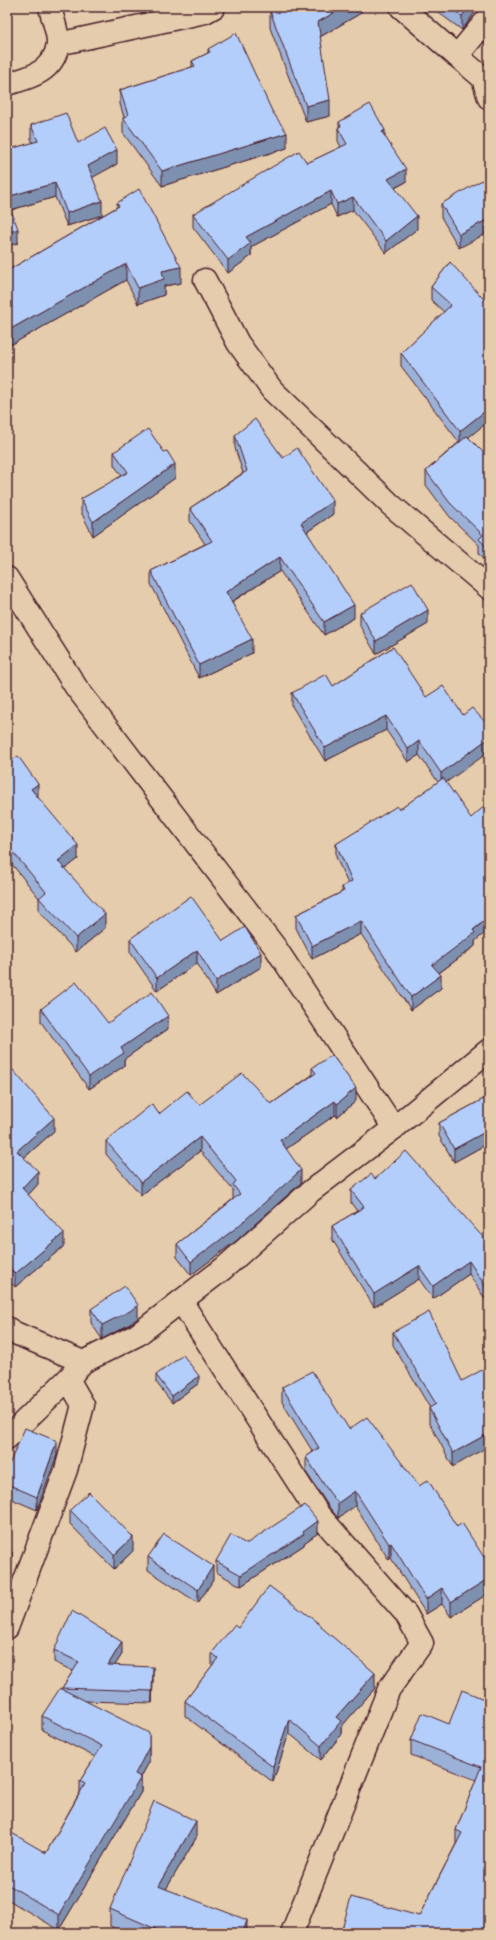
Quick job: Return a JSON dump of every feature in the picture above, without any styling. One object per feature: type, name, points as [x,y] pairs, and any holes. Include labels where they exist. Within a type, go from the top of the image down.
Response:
[{"type":"street","points":[[7,84],[36,76],[50,64],[58,44],[50,7]]},
{"type":"street","points":[[58,44],[205,12],[214,7]]},
{"type":"street","points":[[401,7],[483,78],[489,98]]},
{"type":"street","points":[[457,56],[489,17]]},
{"type":"street","points":[[205,280],[238,343],[272,390],[391,505],[489,588]]},
{"type":"street","points":[[7,578],[76,687],[274,947],[394,1128]]},
{"type":"street","points":[[7,1438],[68,1379],[83,1362],[137,1335],[224,1268],[311,1191],[394,1128],[489,1050]]},
{"type":"street","points":[[181,1301],[320,1515],[406,1614],[422,1643],[389,1689],[292,1933]]},
{"type":"street","points":[[7,1328],[15,1333],[83,1362]]},
{"type":"street","points":[[7,1628],[66,1470],[83,1405],[68,1379]]},
{"type":"building","points":[[277,7],[344,7],[318,22],[330,100],[306,106],[270,11]]},
{"type":"building","points":[[449,7],[469,7],[462,16]]},
{"type":"building","points":[[236,33],[272,111],[287,133],[162,171],[123,118],[128,115],[120,90],[195,66],[192,61],[210,52],[208,49]]},
{"type":"building","points":[[370,104],[385,130],[382,132],[406,169],[388,179],[417,216],[386,241],[353,197],[337,204],[331,191],[246,237],[251,243],[228,260],[193,214],[299,151],[307,163],[347,144],[338,128],[341,126],[339,122]]},
{"type":"building","points":[[66,113],[78,143],[105,128],[117,150],[88,166],[102,201],[67,213],[55,183],[7,197],[7,150],[38,141],[31,125]]},
{"type":"building","points":[[482,180],[489,192],[489,219],[459,234],[441,204]]},
{"type":"building","points":[[139,189],[181,267],[162,271],[164,279],[138,288],[126,264],[7,331],[7,271],[119,206],[117,203]]},
{"type":"building","points":[[7,199],[18,229],[7,233]]},
{"type":"building","points":[[450,262],[489,305],[489,408],[460,431],[401,353],[451,305],[431,287]]},
{"type":"building","points":[[255,419],[283,458],[297,448],[333,501],[301,523],[354,605],[324,622],[280,557],[226,592],[252,639],[199,665],[151,571],[212,541],[190,508],[247,471],[235,435]]},
{"type":"building","points":[[148,429],[164,452],[167,451],[175,464],[93,522],[81,499],[128,472],[114,452]]},
{"type":"building","points":[[467,436],[489,458],[489,550],[479,539],[483,535],[450,503],[426,471]]},
{"type":"building","points":[[412,582],[428,610],[376,641],[360,613]]},
{"type":"building","points":[[393,647],[426,697],[443,686],[463,715],[472,708],[489,726],[489,738],[441,773],[419,741],[408,749],[386,716],[325,748],[292,693],[326,674],[333,686]]},
{"type":"building","points":[[18,756],[38,784],[31,789],[78,845],[58,861],[105,914],[76,938],[39,898],[46,892],[7,845],[7,764]]},
{"type":"building","points":[[443,778],[471,818],[489,802],[489,917],[473,930],[475,933],[432,965],[441,975],[411,997],[361,921],[312,946],[296,915],[344,891],[342,887],[352,881],[336,844],[397,806],[399,810]]},
{"type":"building","points":[[191,896],[223,941],[245,927],[261,953],[216,981],[197,950],[157,978],[130,939]]},
{"type":"building","points":[[76,982],[108,1023],[152,992],[168,1016],[121,1048],[124,1053],[89,1076],[41,1009]]},
{"type":"building","points":[[332,1055],[356,1088],[337,1104],[335,1101],[280,1140],[301,1170],[236,1228],[191,1262],[177,1244],[240,1194],[233,1185],[236,1181],[200,1137],[141,1182],[106,1141],[152,1104],[159,1114],[187,1091],[199,1105],[242,1073],[271,1104],[316,1073],[312,1068]]},
{"type":"building","points":[[7,1063],[54,1118],[17,1151],[38,1171],[22,1188],[64,1233],[15,1274],[7,1265]]},
{"type":"building","points":[[489,1096],[489,1140],[485,1132],[454,1149],[439,1123]]},
{"type":"building","points":[[406,1151],[489,1244],[489,1292],[469,1261],[433,1286],[419,1266],[374,1294],[332,1226],[364,1207],[351,1190],[371,1174],[375,1179]]},
{"type":"building","points":[[125,1286],[138,1305],[130,1311],[102,1325],[91,1309]]},
{"type":"building","points":[[429,1312],[462,1381],[489,1366],[489,1433],[453,1453],[429,1408],[436,1404],[393,1332]]},
{"type":"building","points":[[183,1355],[199,1376],[172,1396],[156,1375]]},
{"type":"building","points":[[312,1371],[349,1429],[367,1417],[419,1486],[428,1480],[457,1527],[462,1523],[489,1565],[489,1578],[451,1602],[442,1588],[426,1599],[391,1543],[389,1544],[355,1491],[338,1503],[306,1457],[319,1448],[282,1387]]},
{"type":"building","points":[[25,1428],[57,1441],[37,1497],[7,1484],[7,1469]]},
{"type":"building","points":[[89,1492],[133,1537],[114,1555],[70,1510]]},
{"type":"building","points":[[305,1505],[318,1521],[303,1532],[304,1534],[241,1575],[216,1561],[231,1535],[246,1544]]},
{"type":"building","points":[[7,1511],[11,1512],[7,1522]]},
{"type":"building","points":[[164,1534],[213,1566],[198,1590],[148,1557]]},
{"type":"building","points":[[7,1550],[12,1552],[7,1562]]},
{"type":"building","points":[[269,1586],[322,1626],[321,1627],[375,1673],[336,1717],[341,1721],[321,1746],[289,1719],[273,1767],[185,1701],[218,1658],[212,1653],[234,1625],[238,1628]]},
{"type":"building","points":[[72,1611],[122,1642],[108,1665],[153,1667],[152,1691],[62,1688],[79,1662],[54,1650]]},
{"type":"building","points":[[60,1688],[149,1733],[149,1747],[135,1774],[141,1777],[59,1915],[7,1884],[7,1837],[10,1832],[46,1853],[85,1784],[80,1781],[102,1746],[42,1716]]},
{"type":"building","points":[[462,1690],[489,1701],[489,1883],[485,1891],[489,1891],[489,1933],[341,1933],[351,1897],[419,1916],[462,1833],[456,1830],[481,1767],[411,1740],[422,1713],[449,1724]]},
{"type":"building","points":[[154,1801],[196,1821],[158,1886],[247,1920],[243,1933],[165,1933],[110,1909]]}]
